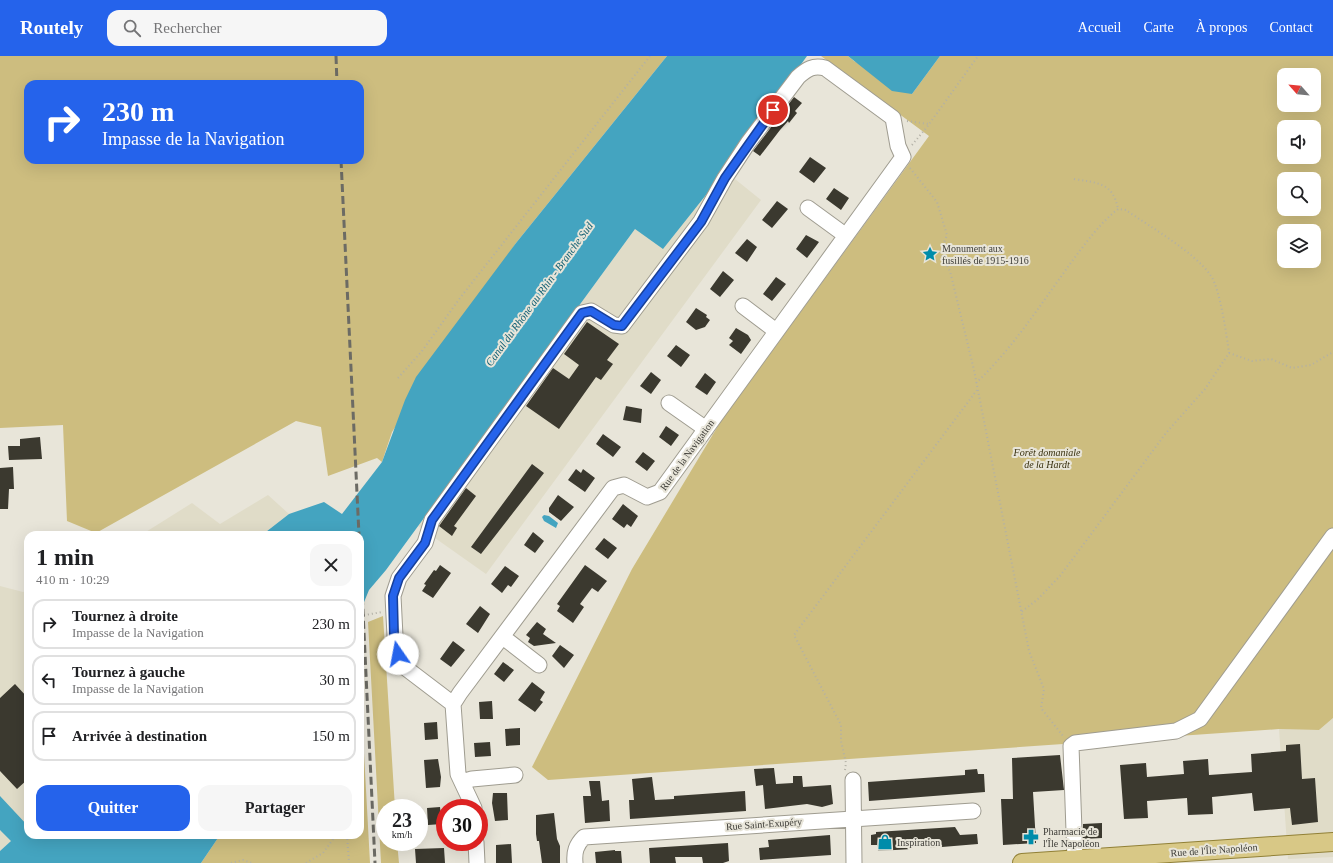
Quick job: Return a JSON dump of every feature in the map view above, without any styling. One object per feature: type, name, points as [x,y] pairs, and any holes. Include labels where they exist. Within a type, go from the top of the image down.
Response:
[{"type":"main road","name":"Rue de l'Île Napoléon","points":[[1022,863],[1333,842]]},
{"type":"street","points":[[470,799],[458,774],[453,704],[407,669],[398,654],[394,636],[393,596],[399,578],[425,543],[432,520],[582,313],[591,311],[614,325],[622,326],[701,222],[725,178],[748,143],[798,77],[807,69],[817,66],[825,68],[893,118],[900,151]]},
{"type":"street","name":"Rue de la Navigation","points":[[453,704],[612,488],[624,485],[647,498],[660,492],[845,235],[900,151]]},
{"type":"street","points":[[808,208],[845,235]]},
{"type":"street","points":[[743,306],[776,330]]},
{"type":"street","points":[[669,403],[706,429]]},
{"type":"street","points":[[1079,860],[1071,746],[1075,743],[1176,731],[1200,718],[1333,536]]},
{"type":"street","points":[[503,637],[539,665]]},
{"type":"street","points":[[462,782],[472,778],[515,776]]},
{"type":"street","points":[[853,780],[854,805],[852,818],[854,863]]},
{"type":"street","name":"Rue Saint-Exupéry","points":[[575,863],[574,853],[578,844],[584,837],[973,811]]},
{"type":"street","points":[[476,851],[477,863]]},
{"type":"path","points":[[398,378],[422,351],[460,298],[650,56]]},
{"type":"path","points":[[978,56],[929,124],[900,151],[937,202],[947,235],[940,253],[950,271],[978,390],[1029,652],[1044,689],[1041,708],[1071,746]]},
{"type":"path","points":[[893,118],[929,124]]},
{"type":"path","points":[[1074,179],[1092,182],[1109,188],[1116,198],[1118,209]]},
{"type":"path","points":[[976,382],[997,363],[1092,235],[1104,220],[1118,209],[1126,210],[1181,248],[1203,266],[1212,277],[1227,330],[1229,353],[1205,389],[1166,433],[1060,576],[1037,600],[1021,612]]},
{"type":"path","points":[[1229,353],[1252,361],[1271,359],[1292,368],[1311,365],[1333,352]]},
{"type":"path","points":[[853,780],[845,775],[846,763],[841,741],[841,725],[794,635],[978,390]]},
{"type":"path","points":[[364,616],[393,612]]},
{"type":"path","points":[[306,863],[322,853],[333,839]]},
{"type":"path","points":[[347,839],[349,863]]},
{"type":"path","points":[[231,863],[243,860],[252,863]]},
{"type":"shaded area","points":[[725,171],[761,200],[486,574],[418,526],[635,229]]},
{"type":"shaded area","points":[[268,495],[289,514],[267,531],[147,531],[192,503],[220,524]]},
{"type":"shaded area","points":[[0,586],[24,592],[24,830],[0,851]]},
{"type":"shaded area","points":[[1333,718],[1333,857],[1288,859],[1279,729],[1319,730]]},
{"type":"green space","points":[[0,56],[667,56],[516,243],[392,432],[382,462],[377,458],[328,476],[321,427],[296,421],[100,531],[91,531],[67,521],[63,425],[0,428]]},
{"type":"green space","name":"Forêt domaniale de la Hardt","points":[[821,56],[848,56],[854,61],[912,94],[940,56],[1333,56],[1333,718],[1319,730],[1279,729],[548,780],[532,767],[632,569],[721,421],[929,136]]},
{"type":"green space","points":[[383,616],[394,799],[378,799],[368,622]]},
{"type":"green space","points":[[364,753],[370,863],[201,863],[217,839],[364,839]]},
{"type":"green space","points":[[380,851],[398,851],[399,863],[381,863]]},
{"type":"water","name":"Canal du Rhône au Rhin - Branche Sud","points":[[667,56],[807,56],[725,171],[663,249],[635,229],[386,570],[369,590],[364,602],[364,531],[267,531],[289,514],[324,502],[342,514],[382,462],[405,400],[416,377],[516,243]]},
{"type":"water","points":[[848,56],[940,56],[912,94],[892,91]]},
{"type":"water","points":[[544,515],[549,516],[558,523],[556,528],[544,521],[542,517]]},
{"type":"water","points":[[0,796],[24,822],[24,839],[217,839],[201,863],[0,863],[0,851],[11,841],[0,830]]},
{"type":"building","points":[[794,97],[802,103],[795,111],[797,113],[789,123],[788,121],[780,130],[760,156],[753,151]]},
{"type":"building","points":[[810,157],[826,168],[814,183],[799,172]]},
{"type":"building","points":[[834,188],[849,198],[841,210],[826,199]]},
{"type":"building","points":[[777,201],[788,209],[772,228],[762,220]]},
{"type":"building","points":[[806,235],[819,242],[807,258],[796,249]]},
{"type":"building","points":[[747,239],[757,247],[747,262],[735,253]]},
{"type":"building","points":[[723,271],[734,280],[720,297],[710,289]]},
{"type":"building","points":[[776,277],[786,284],[772,301],[763,294]]},
{"type":"building","points":[[696,308],[707,315],[706,317],[710,320],[705,327],[696,330],[686,322]]},
{"type":"building","points":[[587,322],[619,344],[607,360],[613,364],[601,380],[596,377],[559,429],[526,406],[553,368],[569,379],[579,365],[564,354]]},
{"type":"building","points":[[736,328],[748,335],[751,340],[741,354],[729,345],[733,341],[729,338]]},
{"type":"building","points":[[676,345],[690,355],[681,367],[667,356]]},
{"type":"building","points":[[651,372],[661,380],[651,394],[640,386]]},
{"type":"building","points":[[705,373],[716,382],[707,395],[695,387]]},
{"type":"building","points":[[626,406],[642,409],[641,423],[623,420]]},
{"type":"building","points":[[666,426],[679,435],[671,446],[659,437]]},
{"type":"building","points":[[603,434],[621,447],[613,457],[596,444]]},
{"type":"building","points":[[40,437],[42,459],[9,460],[8,446],[20,446],[20,439]]},
{"type":"building","points":[[643,452],[655,461],[647,471],[635,462]]},
{"type":"building","points":[[532,464],[544,473],[481,554],[471,547]]},
{"type":"building","points":[[13,467],[14,489],[9,489],[8,509],[0,509],[0,468]]},
{"type":"building","points":[[576,469],[581,473],[583,469],[595,478],[585,492],[568,480]]},
{"type":"building","points":[[466,488],[476,496],[454,526],[457,528],[452,536],[439,526]]},
{"type":"building","points":[[558,495],[574,507],[561,521],[549,512],[549,508]]},
{"type":"building","points":[[623,504],[638,516],[631,527],[627,524],[624,528],[612,519]]},
{"type":"building","points":[[533,532],[544,541],[535,553],[524,545]]},
{"type":"building","points":[[604,538],[617,548],[608,559],[595,549]]},
{"type":"building","points":[[440,565],[451,573],[433,598],[422,591],[426,585],[424,584],[434,570],[436,571]]},
{"type":"building","points":[[585,565],[607,581],[598,592],[592,588],[580,604],[584,607],[573,623],[557,611],[560,606],[557,604]]},
{"type":"building","points":[[505,566],[519,576],[511,587],[508,585],[502,593],[491,584]]},
{"type":"building","points":[[480,606],[490,614],[478,633],[466,624]]},
{"type":"building","points":[[537,622],[546,629],[543,634],[556,643],[534,646],[528,642],[530,638],[526,635]]},
{"type":"building","points":[[453,641],[465,650],[451,667],[440,659]]},
{"type":"building","points":[[560,645],[574,655],[564,668],[552,656]]},
{"type":"building","points":[[503,662],[514,670],[504,682],[494,674]]},
{"type":"building","points":[[532,682],[545,692],[540,700],[543,702],[535,712],[518,700]]},
{"type":"building","points":[[15,684],[24,694],[24,783],[17,789],[0,771],[0,698]]},
{"type":"building","points":[[492,701],[493,719],[480,719],[479,702]]},
{"type":"building","points":[[437,722],[438,739],[425,740],[424,723]]},
{"type":"building","points":[[520,728],[520,745],[506,746],[505,729]]},
{"type":"building","points":[[490,742],[491,756],[475,757],[474,743]]},
{"type":"building","points":[[1300,744],[1302,779],[1315,778],[1318,822],[1292,825],[1290,808],[1254,811],[1252,793],[1212,797],[1213,814],[1188,815],[1187,798],[1147,801],[1148,818],[1124,819],[1120,765],[1146,763],[1147,777],[1184,774],[1183,761],[1208,759],[1209,775],[1252,772],[1251,754],[1286,751],[1286,745]]},
{"type":"building","points":[[1060,755],[1064,790],[1033,792],[1036,843],[1003,845],[1001,799],[1013,799],[1012,758]]},
{"type":"building","points":[[438,759],[441,777],[440,787],[426,788],[424,760]]},
{"type":"building","points":[[774,768],[776,784],[793,783],[793,776],[802,776],[803,787],[831,785],[833,804],[822,807],[807,804],[765,809],[763,785],[756,786],[754,769]]},
{"type":"building","points":[[977,769],[978,774],[984,774],[985,792],[869,801],[868,782],[965,775],[965,770]]},
{"type":"building","points":[[652,777],[655,800],[674,799],[674,796],[745,791],[746,811],[630,819],[629,800],[634,800],[632,779]]},
{"type":"building","points":[[589,781],[600,781],[602,801],[609,800],[610,821],[585,823],[583,796],[591,796]]},
{"type":"building","points":[[493,793],[507,793],[508,820],[495,821],[492,803]]},
{"type":"building","points":[[436,807],[436,824],[428,825],[428,808]]},
{"type":"building","points":[[554,813],[557,839],[560,846],[560,863],[542,863],[539,841],[537,841],[536,834],[536,815]]},
{"type":"building","points":[[1102,823],[1102,838],[1083,839],[1083,824]]},
{"type":"building","points":[[955,827],[960,835],[977,834],[978,844],[930,848],[930,844],[912,845],[912,849],[878,851],[877,845],[871,845],[871,835],[876,834],[876,832]]},
{"type":"building","points":[[830,835],[831,855],[760,860],[759,848],[769,847],[768,840]]},
{"type":"building","points":[[728,843],[729,861],[723,863],[703,863],[702,857],[675,857],[676,863],[650,863],[649,848]]},
{"type":"building","points":[[511,844],[512,863],[496,863],[496,845]]},
{"type":"building","points":[[436,848],[436,851],[444,851],[445,863],[416,863],[415,851],[428,851],[428,849]]},
{"type":"building","points":[[615,850],[621,851],[622,863],[596,863],[595,852]]},
{"type":"railway","points":[[336,56],[337,80]]},
{"type":"railway","points":[[341,164],[359,531]]},
{"type":"railway","points":[[364,633],[375,863]]},
{"type":"place","name":"Monument aux fusillés de 1915-1916","points":[[930,254]]},
{"type":"place","name":"Pharmacie de l'Île Napoléon","points":[[1031,837]]},
{"type":"place","name":"Inspiration","points":[[885,842]]},
{"type":"route","points":[[398,654],[394,636],[393,596],[399,578],[425,543],[432,520],[582,313],[591,311],[614,325],[622,326],[701,222],[725,178],[748,143],[773,110]]}]
